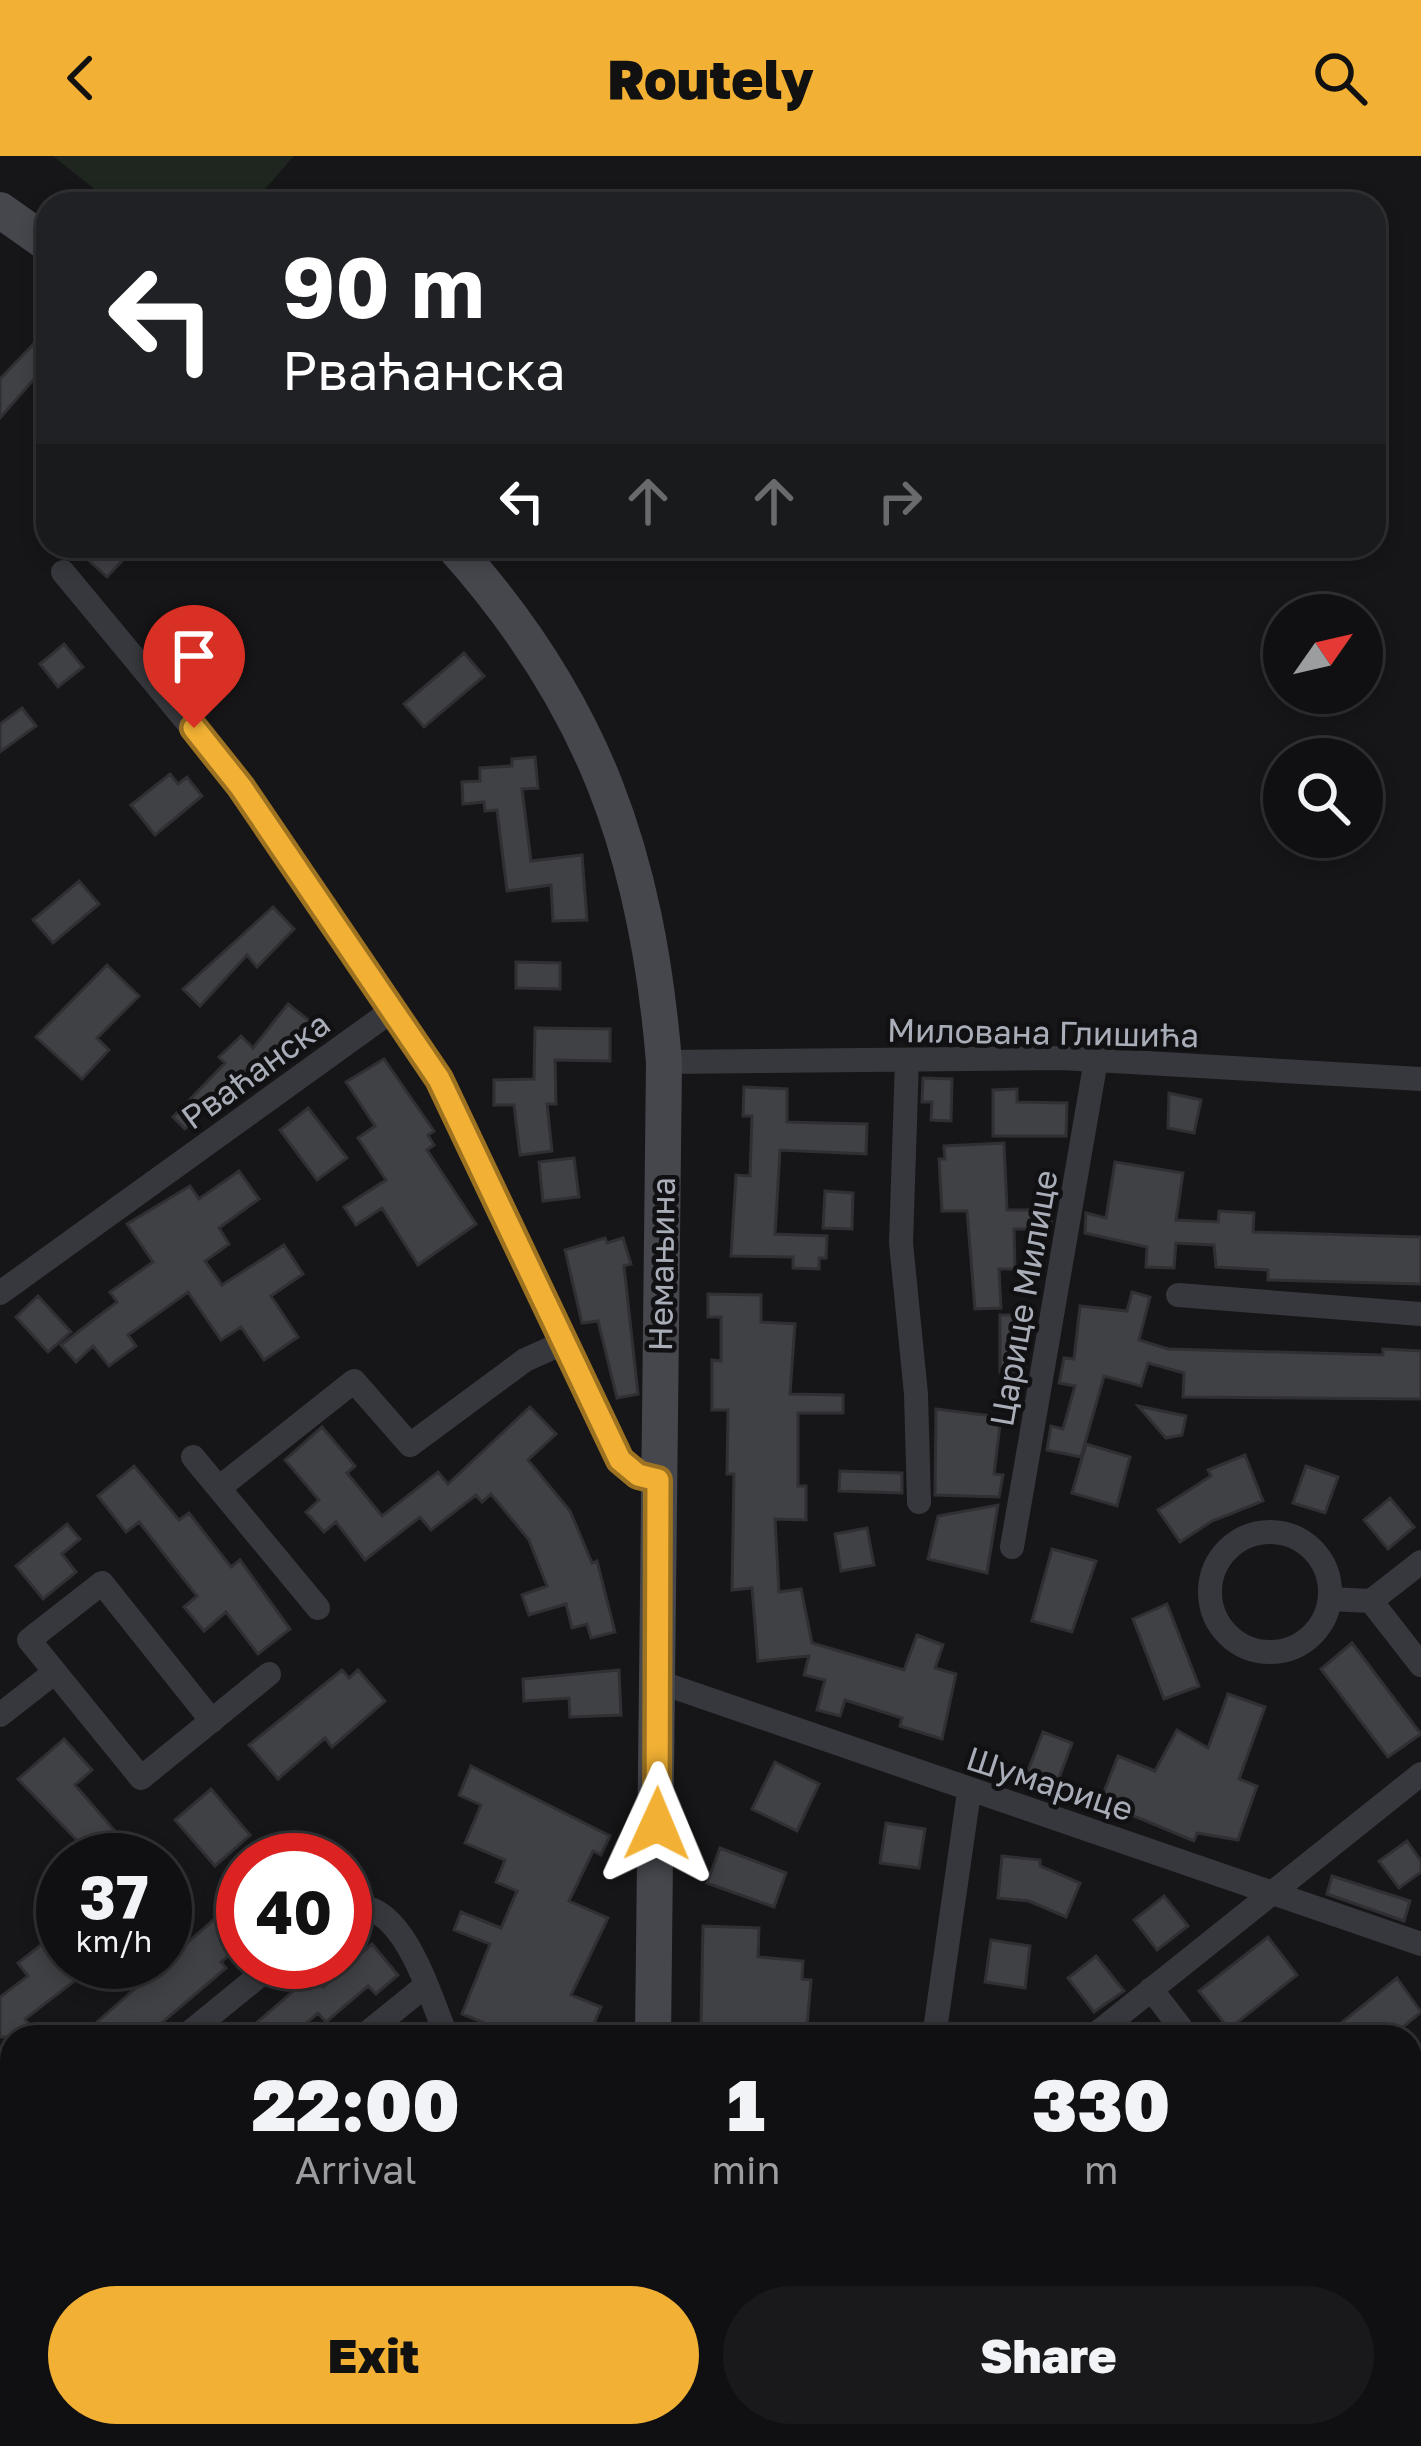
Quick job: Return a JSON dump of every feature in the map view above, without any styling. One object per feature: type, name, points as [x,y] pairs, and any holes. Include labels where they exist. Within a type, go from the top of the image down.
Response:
[{"type":"street","points":[[0,210],[36,236]]},
{"type":"street","name":"Немањина","points":[[462,558],[534,650],[598,762],[644,896],[664,1063],[653,2025]]},
{"type":"street","points":[[63,572],[241,787],[394,1009],[439,1079],[620,1460],[638,1475],[658,1480]]},
{"type":"street","name":"Рваћанска","points":[[0,1293],[394,1009]]},
{"type":"street","points":[[907,1060],[901,1244],[916,1394],[919,1502]]},
{"type":"street","name":"Милована Глишића","points":[[664,1063],[1096,1060],[1421,1079]]},
{"type":"street","name":"Царице Милице","points":[[1012,1546],[1096,1060]]},
{"type":"street","points":[[1178,1295],[1421,1314]]},
{"type":"street","points":[[219,1488],[354,1381],[410,1445],[525,1360],[563,1343]]},
{"type":"street","points":[[193,1457],[318,1608]]},
{"type":"street","points":[[1276,1532],[1311,1547],[1330,1580],[1330,1598],[1325,1617],[1300,1644],[1264,1652],[1230,1637],[1211,1604],[1210,1586],[1215,1567],[1240,1539],[1276,1532]]},
{"type":"street","points":[[1330,1598],[1371,1601],[1421,1562]]},
{"type":"street","points":[[212,1720],[102,1583],[29,1640],[141,1778],[269,1675]]},
{"type":"street","points":[[1371,1601],[1421,1665]]},
{"type":"street","points":[[0,1715],[55,1672]]},
{"type":"street","name":"Шумарице","points":[[659,1682],[1421,1944]]},
{"type":"street","points":[[1107,2025],[1421,1774]]},
{"type":"street","points":[[936,2025],[969,1792]]},
{"type":"street","points":[[372,1911],[388,1918],[409,1948],[442,2025]]},
{"type":"street","points":[[377,2025],[424,1986]]},
{"type":"street","points":[[199,2025],[243,1989]]},
{"type":"street","points":[[1151,1989],[1180,2025]]},
{"type":"shaded area","points":[[53,156],[294,156],[262,192],[98,192]]},
{"type":"building","points":[[36,342],[36,377],[0,418],[0,379]]},
{"type":"building","points":[[86,558],[125,558],[107,577]]},
{"type":"building","points":[[64,644],[83,667],[58,687],[40,664]]},
{"type":"building","points":[[464,653],[484,676],[424,727],[404,704]]},
{"type":"building","points":[[22,708],[36,726],[0,752],[0,724]]},
{"type":"building","points":[[535,757],[538,788],[522,789],[531,861],[582,855],[587,920],[553,921],[551,885],[507,891],[497,810],[485,811],[484,802],[463,804],[462,782],[480,781],[480,768],[512,766],[512,759]]},
{"type":"building","points":[[170,774],[178,784],[187,777],[202,796],[155,835],[131,805]]},
{"type":"building","points":[[79,881],[99,904],[53,943],[33,920]]},
{"type":"building","points":[[273,907],[294,929],[257,967],[247,955],[200,1006],[183,989]]},
{"type":"building","points":[[516,962],[560,963],[560,989],[516,988]]},
{"type":"building","points":[[107,965],[139,996],[97,1038],[109,1050],[82,1079],[36,1037]]},
{"type":"building","points":[[288,1004],[312,1023],[256,1075],[249,1067],[222,1093],[229,1099],[212,1117],[205,1110],[185,1129],[173,1117],[225,1063],[219,1057],[241,1036],[253,1048]]},
{"type":"building","points":[[535,1028],[610,1029],[610,1061],[555,1060],[556,1104],[547,1104],[552,1151],[520,1155],[514,1105],[494,1105],[494,1080],[534,1079]]},
{"type":"building","points":[[384,1059],[434,1131],[428,1135],[434,1145],[427,1150],[476,1224],[418,1265],[382,1208],[356,1225],[344,1207],[386,1180],[358,1138],[375,1126],[346,1082]]},
{"type":"building","points":[[923,1078],[952,1079],[951,1121],[931,1120],[932,1102],[922,1102]]},
{"type":"building","points":[[744,1087],[787,1089],[787,1122],[867,1124],[866,1154],[780,1150],[775,1234],[827,1236],[826,1258],[819,1258],[819,1269],[793,1268],[793,1257],[731,1256],[736,1175],[750,1176],[752,1116],[743,1116]]},
{"type":"building","points":[[1017,1089],[1017,1102],[1067,1103],[1066,1136],[993,1136],[993,1090]]},
{"type":"building","points":[[1169,1093],[1201,1100],[1194,1133],[1168,1128]]},
{"type":"building","points":[[308,1108],[347,1158],[317,1180],[280,1130]]},
{"type":"building","points":[[1004,1143],[1007,1210],[1053,1210],[1050,1229],[1014,1229],[1015,1269],[999,1269],[1001,1308],[975,1309],[967,1211],[942,1211],[939,1159],[945,1159],[944,1146]]},
{"type":"building","points":[[574,1158],[579,1197],[543,1201],[539,1162]]},
{"type":"building","points":[[1115,1162],[1183,1173],[1176,1220],[1218,1222],[1219,1211],[1254,1213],[1253,1232],[1421,1237],[1421,1284],[1268,1280],[1268,1270],[1216,1267],[1214,1245],[1176,1243],[1174,1268],[1146,1267],[1147,1247],[1085,1233],[1086,1213],[1106,1218]]},
{"type":"building","points":[[239,1171],[259,1199],[219,1228],[229,1244],[205,1261],[222,1285],[284,1245],[303,1274],[271,1296],[298,1337],[264,1360],[241,1327],[221,1340],[188,1292],[128,1335],[136,1346],[109,1366],[93,1346],[76,1362],[61,1345],[117,1302],[110,1292],[153,1262],[127,1224],[190,1186],[199,1199]]},
{"type":"building","points":[[825,1191],[853,1193],[852,1229],[823,1228]]},
{"type":"building","points":[[605,1238],[607,1243],[623,1238],[631,1264],[624,1266],[638,1394],[617,1398],[598,1321],[582,1323],[565,1250]]},
{"type":"building","points":[[1132,1292],[1150,1297],[1139,1340],[1168,1349],[1383,1355],[1383,1349],[1421,1351],[1421,1399],[1183,1397],[1184,1373],[1148,1363],[1141,1386],[1104,1376],[1081,1457],[1047,1450],[1051,1426],[1063,1429],[1075,1386],[1059,1383],[1064,1358],[1074,1359],[1080,1306],[1127,1311]]},
{"type":"building","points":[[708,1294],[761,1295],[761,1322],[795,1324],[790,1394],[843,1395],[843,1413],[798,1413],[798,1486],[806,1486],[806,1520],[775,1519],[779,1592],[801,1589],[812,1643],[904,1670],[917,1635],[943,1645],[935,1668],[956,1674],[942,1739],[900,1726],[902,1718],[845,1700],[840,1716],[817,1710],[825,1680],[804,1675],[809,1656],[758,1661],[752,1588],[732,1590],[734,1474],[727,1474],[728,1410],[712,1410],[712,1360],[721,1361],[721,1317],[708,1317]]},
{"type":"building","points":[[38,1296],[71,1332],[48,1352],[16,1317]]},
{"type":"building","points":[[1000,1315],[1029,1315],[1025,1372],[1000,1372]]},
{"type":"building","points":[[1138,1406],[1186,1416],[1182,1435],[1166,1438]]},
{"type":"building","points":[[530,1407],[556,1434],[528,1460],[570,1511],[592,1563],[597,1561],[615,1632],[591,1638],[587,1624],[572,1628],[566,1604],[529,1615],[522,1595],[547,1586],[529,1540],[491,1494],[482,1502],[476,1495],[431,1530],[420,1517],[365,1560],[336,1522],[324,1532],[306,1512],[319,1500],[285,1460],[322,1427],[355,1466],[347,1473],[382,1516],[438,1472],[448,1484]]},
{"type":"building","points":[[936,1409],[1001,1417],[994,1474],[1003,1475],[999,1497],[935,1495]]},
{"type":"building","points":[[1086,1444],[1130,1457],[1117,1506],[1072,1493]]},
{"type":"building","points":[[1245,1455],[1263,1501],[1212,1521],[1180,1542],[1158,1510],[1211,1476],[1208,1470]]},
{"type":"building","points":[[134,1466],[179,1520],[189,1513],[231,1567],[240,1560],[290,1629],[258,1654],[226,1612],[204,1631],[184,1607],[197,1596],[139,1522],[126,1532],[98,1496]]},
{"type":"building","points":[[1306,1466],[1338,1477],[1325,1513],[1293,1503]]},
{"type":"building","points":[[840,1471],[902,1473],[902,1493],[839,1491]]},
{"type":"building","points":[[1390,1498],[1414,1527],[1388,1549],[1364,1520]]},
{"type":"building","points":[[998,1505],[987,1573],[928,1559],[938,1516]]},
{"type":"building","points":[[67,1524],[80,1539],[62,1554],[76,1572],[43,1599],[16,1566]]},
{"type":"building","points":[[867,1528],[874,1565],[841,1571],[835,1534]]},
{"type":"building","points":[[1052,1549],[1096,1561],[1072,1632],[1032,1621]]},
{"type":"building","points":[[1167,1604],[1199,1686],[1164,1699],[1133,1619]]},
{"type":"building","points":[[1352,1643],[1421,1734],[1388,1757],[1321,1669]]},
{"type":"building","points":[[342,1670],[349,1678],[358,1670],[385,1701],[332,1747],[325,1738],[278,1779],[249,1745]]},
{"type":"building","points":[[619,1670],[621,1715],[570,1717],[569,1698],[524,1701],[523,1679]]},
{"type":"building","points":[[1228,1694],[1265,1707],[1239,1779],[1257,1786],[1238,1840],[1197,1833],[1194,1841],[1100,1802],[1118,1756],[1155,1771],[1177,1730],[1208,1748]]},
{"type":"building","points":[[1043,1732],[1072,1743],[1055,1789],[1025,1778]]},
{"type":"building","points":[[64,1739],[92,1770],[75,1785],[117,1833],[70,1833],[18,1779]]},
{"type":"building","points":[[775,1762],[819,1784],[797,1831],[752,1809]]},
{"type":"building","points":[[471,1766],[610,1836],[601,1855],[593,1851],[569,1901],[608,1918],[571,1995],[601,2007],[593,2025],[489,2025],[462,2014],[490,1944],[454,1930],[461,1912],[501,1928],[517,1891],[496,1882],[505,1860],[465,1843],[481,1805],[459,1795]]},
{"type":"building","points":[[211,1789],[248,1833],[216,1833],[215,1866],[192,1840],[192,1833],[175,1820]]},
{"type":"building","points":[[886,1823],[925,1829],[919,1868],[880,1863]]},
{"type":"building","points":[[1407,1841],[1421,1861],[1421,1872],[1399,1888],[1379,1861]]},
{"type":"building","points":[[720,1848],[786,1873],[774,1907],[707,1883]]},
{"type":"building","points":[[1002,1856],[1040,1860],[1040,1866],[1080,1883],[1066,1917],[1029,1901],[998,1898]]},
{"type":"building","points":[[1332,1876],[1410,1901],[1404,1921],[1327,1894]]},
{"type":"building","points":[[1164,1896],[1188,1926],[1157,1950],[1134,1920]]},
{"type":"building","points":[[216,1918],[216,1977],[159,2025],[94,2025],[135,1989],[192,1989],[192,1939]]},
{"type":"building","points":[[703,1926],[759,1928],[758,1957],[803,1961],[802,1979],[811,1980],[807,2025],[701,2025]]},
{"type":"building","points":[[1268,1937],[1297,1975],[1234,2025],[1226,2025],[1199,1991]]},
{"type":"building","points":[[991,1940],[1030,1946],[1025,1988],[985,1982]]},
{"type":"building","points":[[372,1944],[398,1975],[376,1994],[371,1989]]},
{"type":"building","points":[[36,1949],[36,1989],[64,1989],[25,2019],[29,2025],[0,2025],[0,1997],[28,1976],[18,1963]]},
{"type":"building","points":[[1096,1956],[1124,1991],[1094,2012],[1068,1978]]},
{"type":"building","points":[[1397,1978],[1421,2012],[1405,2025],[1339,2025]]},
{"type":"building","points":[[296,1989],[364,1989],[326,2022],[318,2013],[304,2025],[254,2025]]},
{"type":"route","points":[[194,728],[241,787],[439,1079],[620,1460],[638,1475],[658,1480],[657,1824]]}]
